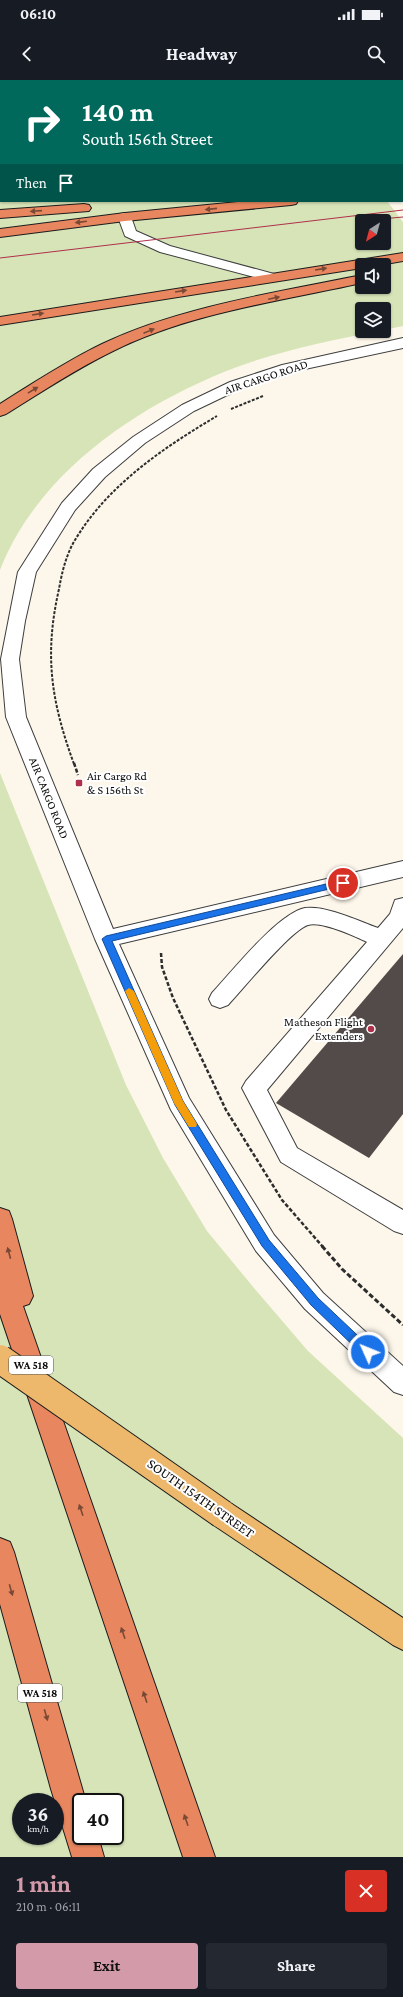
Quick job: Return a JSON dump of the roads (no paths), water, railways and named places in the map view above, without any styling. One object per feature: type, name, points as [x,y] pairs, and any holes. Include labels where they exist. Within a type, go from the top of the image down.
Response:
[{"type":"highway","points":[[0,214],[160,202]]},
{"type":"highway","points":[[0,233],[125,217],[281,202]]},
{"type":"highway","points":[[0,320],[403,257]]},
{"type":"highway","points":[[0,411],[59,374],[108,347],[154,329],[215,310],[355,280]]},
{"type":"highway","points":[[0,1219],[61,1454]]},
{"type":"highway","name":"WA 518","points":[[0,1276],[199,1857]]},
{"type":"highway","name":"WA 518","points":[[0,1552],[72,1807]]},
{"type":"highway","name":"WA 518","points":[[84,1845],[88,1857]]},
{"type":"main road","name":"SOUTH 154TH STREET","points":[[0,1359],[222,1514],[403,1635]]},
{"type":"street","points":[[125,217],[130,232],[165,249],[269,277]]},
{"type":"street","name":"AIR CARGO ROAD","points":[[403,343],[287,368],[236,385],[188,408],[139,440],[99,473],[68,507],[27,572],[16,621],[10,659],[16,717],[106,939],[179,1103],[265,1243],[314,1301],[403,1384]]},
{"type":"street","points":[[106,939],[403,869]]},
{"type":"street","points":[[403,906],[400,917],[382,939],[254,1088],[289,1155],[403,1223]]},
{"type":"street","points":[[220,999],[286,928],[306,916],[337,920],[382,939]]},
{"type":"tram line","points":[[0,258],[403,210]]},
{"type":"tram line","points":[[391,218],[403,217]]},
{"type":"place","name":"Air Cargo Rd & S 156th St","points":[[79,783]]},
{"type":"place","name":"Matheson Flight Extenders","points":[[371,1029]]}]
